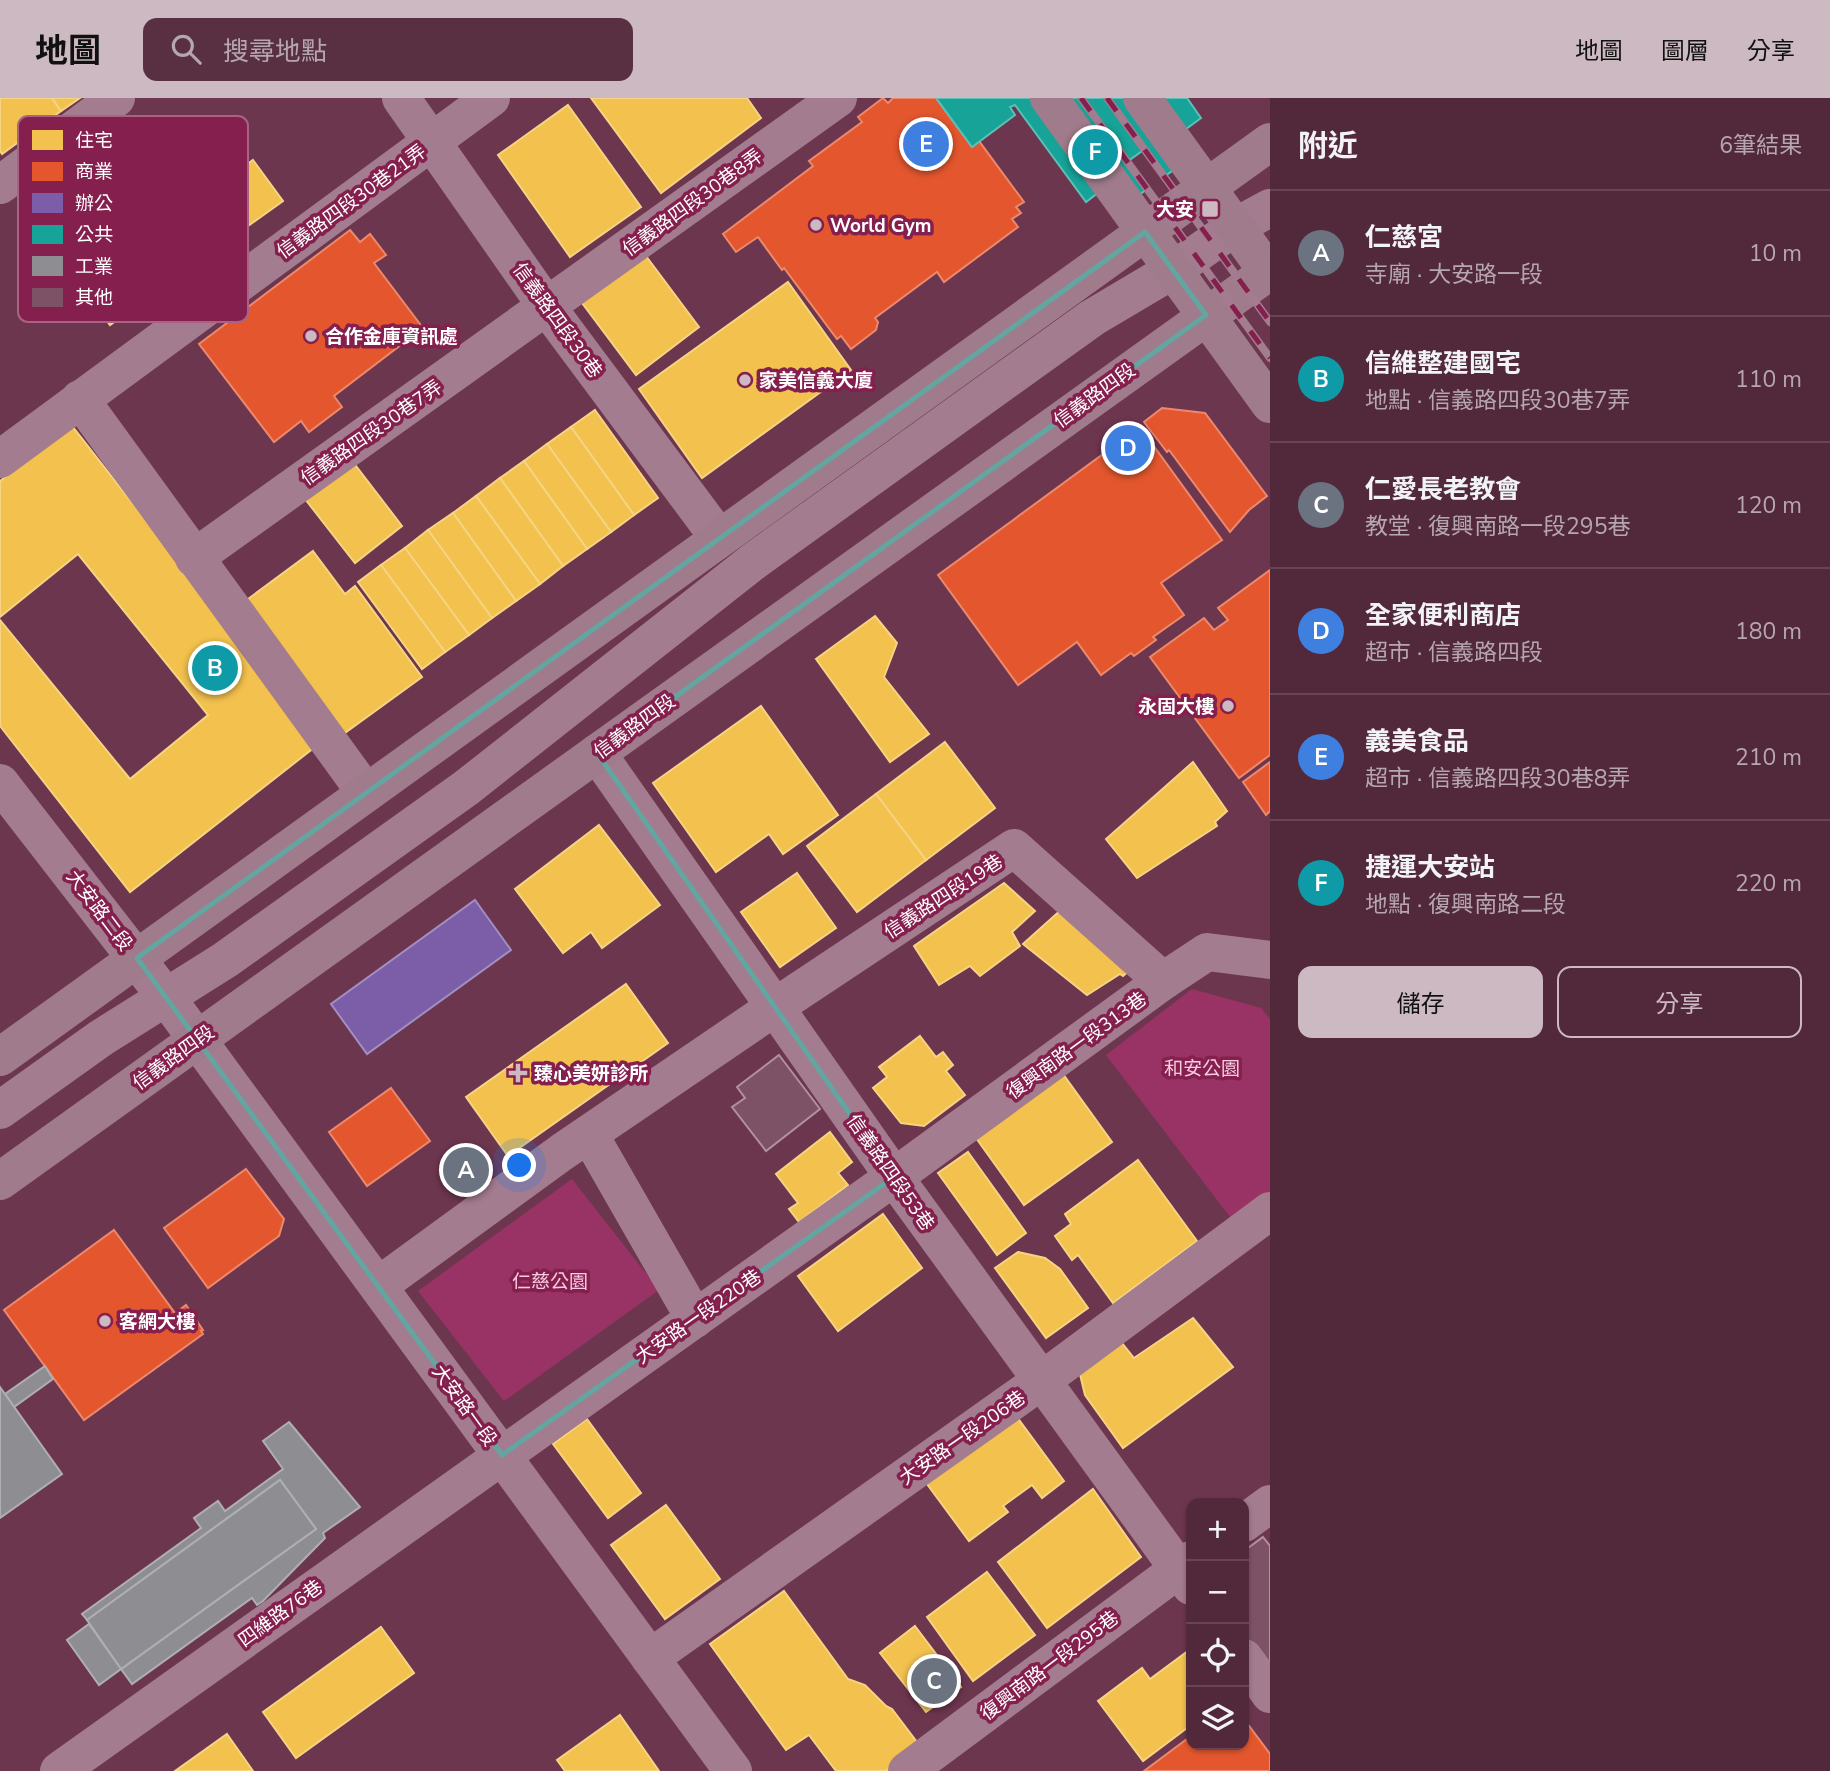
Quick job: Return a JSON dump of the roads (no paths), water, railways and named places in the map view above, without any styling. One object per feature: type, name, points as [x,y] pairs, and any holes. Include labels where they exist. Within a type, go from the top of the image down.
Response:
[{"type":"main road","points":[[1049,98],[1270,404]]},
{"type":"main road","points":[[1142,98],[1269,273]]},
{"type":"main road","points":[[0,1057],[1270,142]]},
{"type":"main road","name":"信義路四段","points":[[0,1181],[1269,273]]},
{"type":"street","points":[[92,116],[116,98]]},
{"type":"street","name":"信義路四段30巷","points":[[401,98],[547,307],[719,538]]},
{"type":"street","name":"信義路四段30巷21弄","points":[[248,276],[491,98]]},
{"type":"street","name":"信義路四段30巷8弄","points":[[547,307],[838,98]]},
{"type":"street","points":[[0,185],[18,172]]},
{"type":"street","points":[[0,1110],[100,1038],[225,960],[466,788],[754,561],[1092,318],[1173,270],[1235,227],[1270,208]]},
{"type":"street","name":"信義路四段30巷7弄","points":[[194,558],[547,307]]},
{"type":"street","name":"信義路四段30巷21弄","points":[[0,459],[184,322]]},
{"type":"street","points":[[79,399],[366,793]]},
{"type":"street","name":"信義路四段53巷","points":[[597,753],[894,1177],[1041,1381],[1186,1571]]},
{"type":"street","name":"大安路二段","points":[[6,795],[137,958],[197,1040]]},
{"type":"street","name":"信義路四段19巷","points":[[775,1007],[1014,848],[1164,981]]},
{"type":"street","name":"復興南路一段313巷","points":[[894,1177],[1207,952],[1270,960]]},
{"type":"street","points":[[378,1286],[589,1134],[775,1007]]},
{"type":"street","name":"大安路一段","points":[[197,1040],[733,1771]]},
{"type":"street","points":[[589,1134],[695,1319]]},
{"type":"street","name":"大安路一段220巷","points":[[502,1455],[894,1177]]},
{"type":"street","name":"大安路一段206巷","points":[[650,1658],[1041,1381],[1270,1211]]},
{"type":"street","name":"四維路76巷","points":[[59,1771],[502,1455]]},
{"type":"street","points":[[1249,1519],[1270,1504]]},
{"type":"street","name":"復興南路一段295巷","points":[[907,1771],[1186,1573]]},
{"type":"street","points":[[1249,1665],[1270,1694]]},
{"type":"railway","points":[[1081,98],[1270,358]]},
{"type":"railway","points":[[1107,98],[1270,322]]},
{"type":"place","name":"義美食品","points":[[926,144]]},
{"type":"place","name":"捷運大安站","points":[[1095,152]]},
{"type":"place","name":"大安","points":[[1210,209]]},
{"type":"place","name":"World Gym","points":[[816,225]]},
{"type":"place","name":"合作金庫資訊處","points":[[311,336]]},
{"type":"place","name":"家美信義大廈","points":[[745,380]]},
{"type":"place","name":"全家便利商店","points":[[1128,448]]},
{"type":"place","name":"信維整建國宅","points":[[215,668]]},
{"type":"place","name":"永固大樓","points":[[1228,706]]},
{"type":"place","name":"臻心美妍診所","points":[[518,1073]]},
{"type":"place","name":"仁慈宮","points":[[466,1170]]},
{"type":"place","name":"客網大樓","points":[[105,1321]]},
{"type":"place","name":"仁愛長老教會","points":[[934,1681]]},
{"type":"park label","name":"和安公園","points":[[1202,1068]]},
{"type":"park label","name":"仁慈公園","points":[[550,1281]]}]
